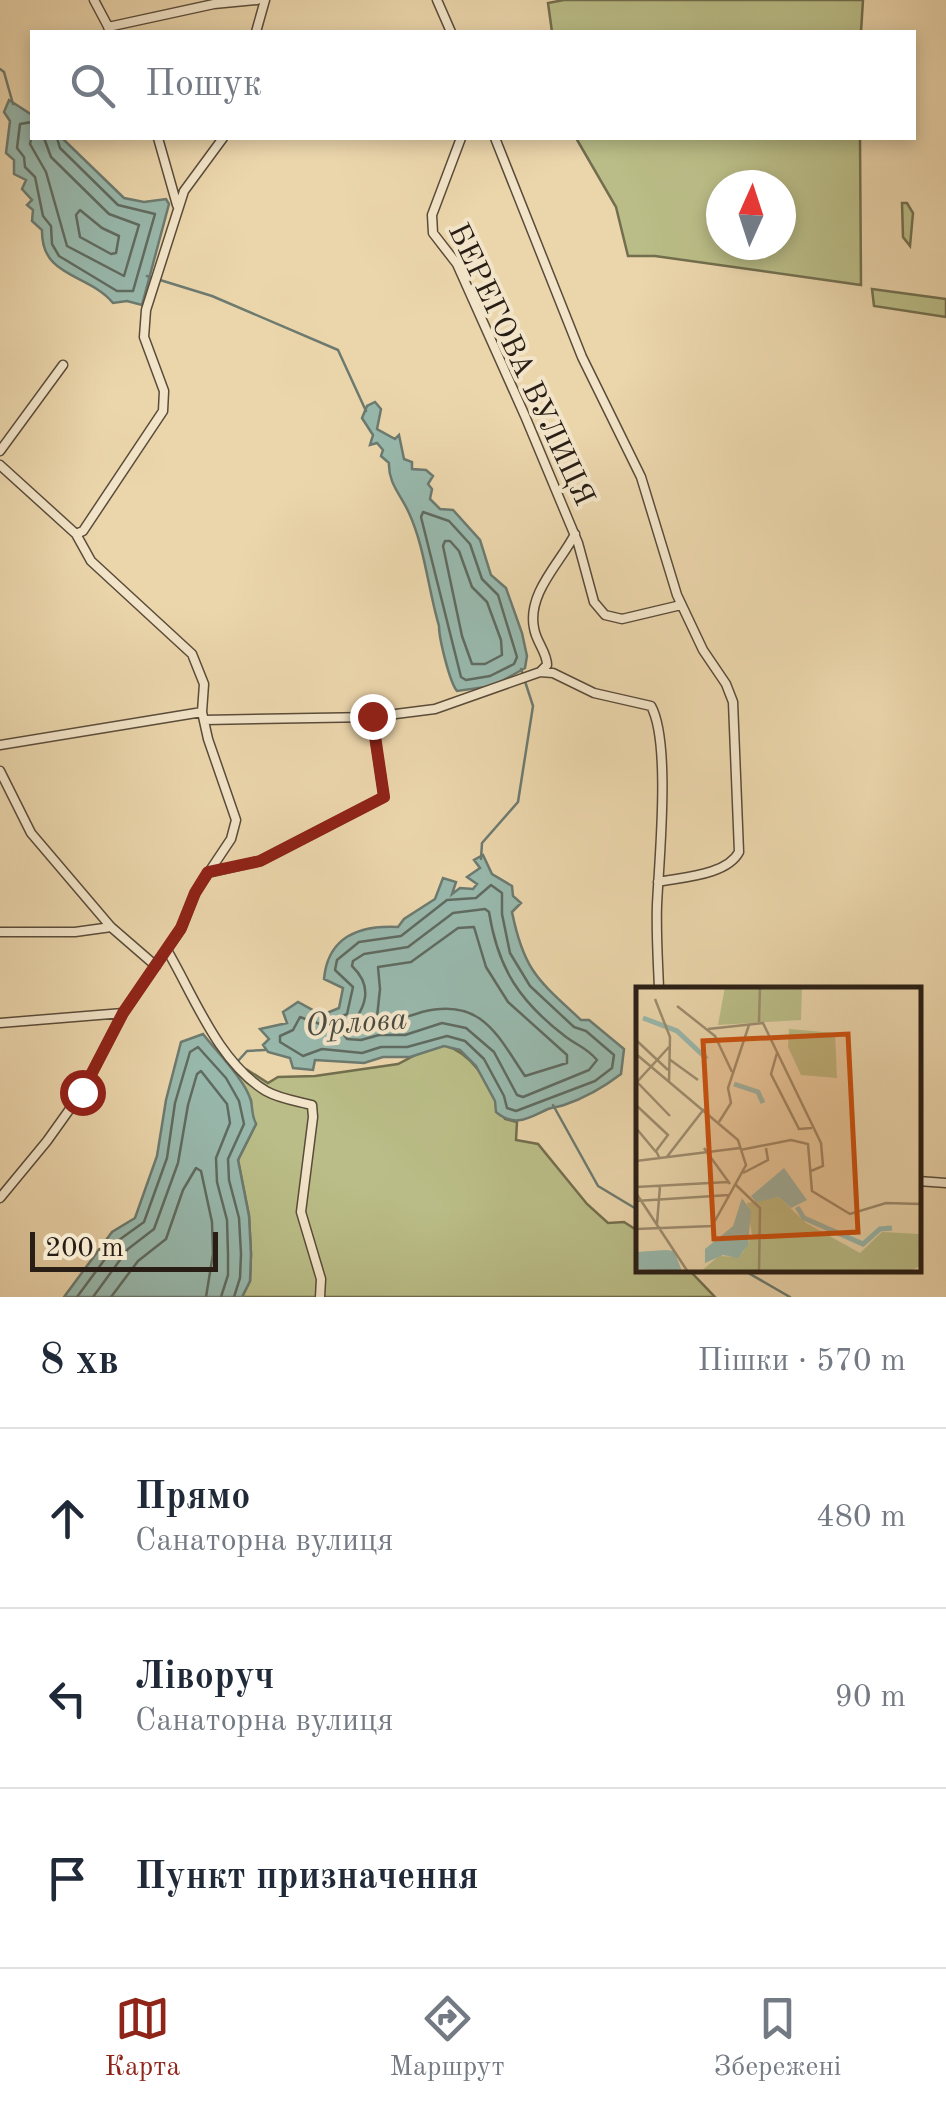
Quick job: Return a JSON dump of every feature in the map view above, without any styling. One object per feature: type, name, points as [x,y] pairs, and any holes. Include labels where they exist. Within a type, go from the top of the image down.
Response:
[{"type":"street","points":[[94,0],[109,30],[214,4],[257,0]]},
{"type":"street","points":[[257,30],[265,0]]},
{"type":"street","points":[[437,0],[450,30]]},
{"type":"street","points":[[159,140],[178,209]]},
{"type":"street","points":[[76,534],[83,531],[160,418],[164,391],[146,346],[144,319],[184,192],[221,140]]},
{"type":"street","name":"БЕРЕГОВА ВУЛИЦЯ","points":[[460,140],[432,215],[432,233],[456,264],[575,534],[590,594],[599,609],[613,618],[627,619],[682,605]]},
{"type":"street","points":[[496,140],[582,357],[641,477],[682,605],[733,702],[740,852],[724,868],[658,882]]},
{"type":"street","points":[[0,452],[63,366]]},
{"type":"street","points":[[0,465],[76,534],[90,561],[192,654],[204,684],[202,716],[236,820],[231,839],[195,893],[181,928],[123,1013],[82,1092],[0,1198]]},
{"type":"street","points":[[0,745],[202,716],[372,716],[435,709],[540,672],[547,659],[534,630],[534,614],[546,579],[575,534]]},
{"type":"street","points":[[558,559],[570,556],[583,565]]},
{"type":"street","points":[[540,672],[553,673],[594,693],[646,704],[655,713],[662,817],[656,950],[659,987]]},
{"type":"street","points":[[208,872],[260,861],[384,797],[372,716]]},
{"type":"street","points":[[0,771],[31,833],[111,927],[156,966]]},
{"type":"street","points":[[0,932],[74,932],[111,927]]},
{"type":"street","points":[[166,950],[206,1022],[239,1068],[265,1090],[312,1105],[301,1212],[320,1278],[320,1297]]},
{"type":"street","points":[[0,1023],[123,1013]]},
{"type":"street","points":[[921,1181],[946,1183]]},
{"type":"green space","points":[[863,0],[861,30],[552,30],[548,3]]},
{"type":"green space","points":[[577,140],[860,140],[861,285],[655,256],[628,256],[616,207]]},
{"type":"green space","points":[[902,203],[907,203],[913,213],[910,246],[903,237]]},
{"type":"green space","points":[[872,289],[946,299],[946,317],[874,306]]},
{"type":"green space","points":[[444,1045],[466,1057],[488,1085],[505,1119],[517,1122],[516,1140],[538,1144],[587,1204],[608,1223],[624,1222],[636,1230],[636,1272],[691,1272],[715,1297],[242,1297],[250,1281],[251,1254],[249,1216],[238,1160],[256,1124],[251,1115],[251,1100],[234,1073],[246,1069],[268,1083],[278,1077],[398,1064]]},
{"type":"water","points":[[9,100],[30,114],[30,140],[64,140],[124,198],[144,202],[166,199],[169,204],[142,305],[113,303],[49,257],[42,230],[32,221],[33,210],[27,205],[32,200],[22,189],[26,180],[14,174],[14,160],[6,153],[10,121],[4,112]]},
{"type":"water","points":[[375,402],[381,409],[377,429],[395,439],[399,435],[404,459],[412,462],[412,469],[426,470],[433,476],[428,484],[432,489],[430,499],[440,509],[453,510],[480,540],[491,575],[506,588],[527,656],[525,668],[493,686],[457,691],[451,679],[414,526],[393,483],[389,463],[381,456],[383,450],[377,443],[370,445],[373,435],[362,418],[367,406]]},
{"type":"water","points":[[483,855],[492,874],[512,886],[513,896],[521,903],[512,912],[528,962],[554,995],[581,1020],[589,1020],[624,1049],[621,1074],[579,1099],[528,1118],[509,1120],[496,1112],[495,1101],[476,1066],[460,1050],[444,1046],[410,1057],[383,1057],[364,1063],[315,1060],[313,1070],[293,1068],[290,1058],[268,1052],[263,1045],[269,1039],[260,1029],[287,1023],[283,1012],[298,1002],[322,1015],[339,1008],[343,988],[324,979],[339,944],[370,928],[398,927],[435,899],[443,878],[456,882],[452,894],[460,888],[473,889],[477,884],[467,877],[480,868],[474,860]]},
{"type":"water","points":[[203,1034],[243,1084],[256,1124],[238,1160],[249,1216],[251,1254],[250,1281],[242,1297],[64,1297],[112,1232],[135,1218],[157,1156],[181,1042]]},
{"type":"waterway","points":[[0,69],[13,104]]},
{"type":"waterway","points":[[147,276],[212,296],[338,350],[366,411]]},
{"type":"waterway","points":[[481,859],[482,843],[518,802],[533,706],[521,669]]},
{"type":"waterway","name":"Орлова","points":[[238,1061],[247,1051],[265,1050]]},
{"type":"waterway","name":"Орлова","points":[[553,1105],[598,1186],[636,1209]]},
{"type":"waterway","name":"Орлова","points":[[746,1272],[790,1297]]},
{"type":"route","points":[[82,1092],[123,1013],[181,928],[208,872],[260,861],[384,797],[372,716]]}]
